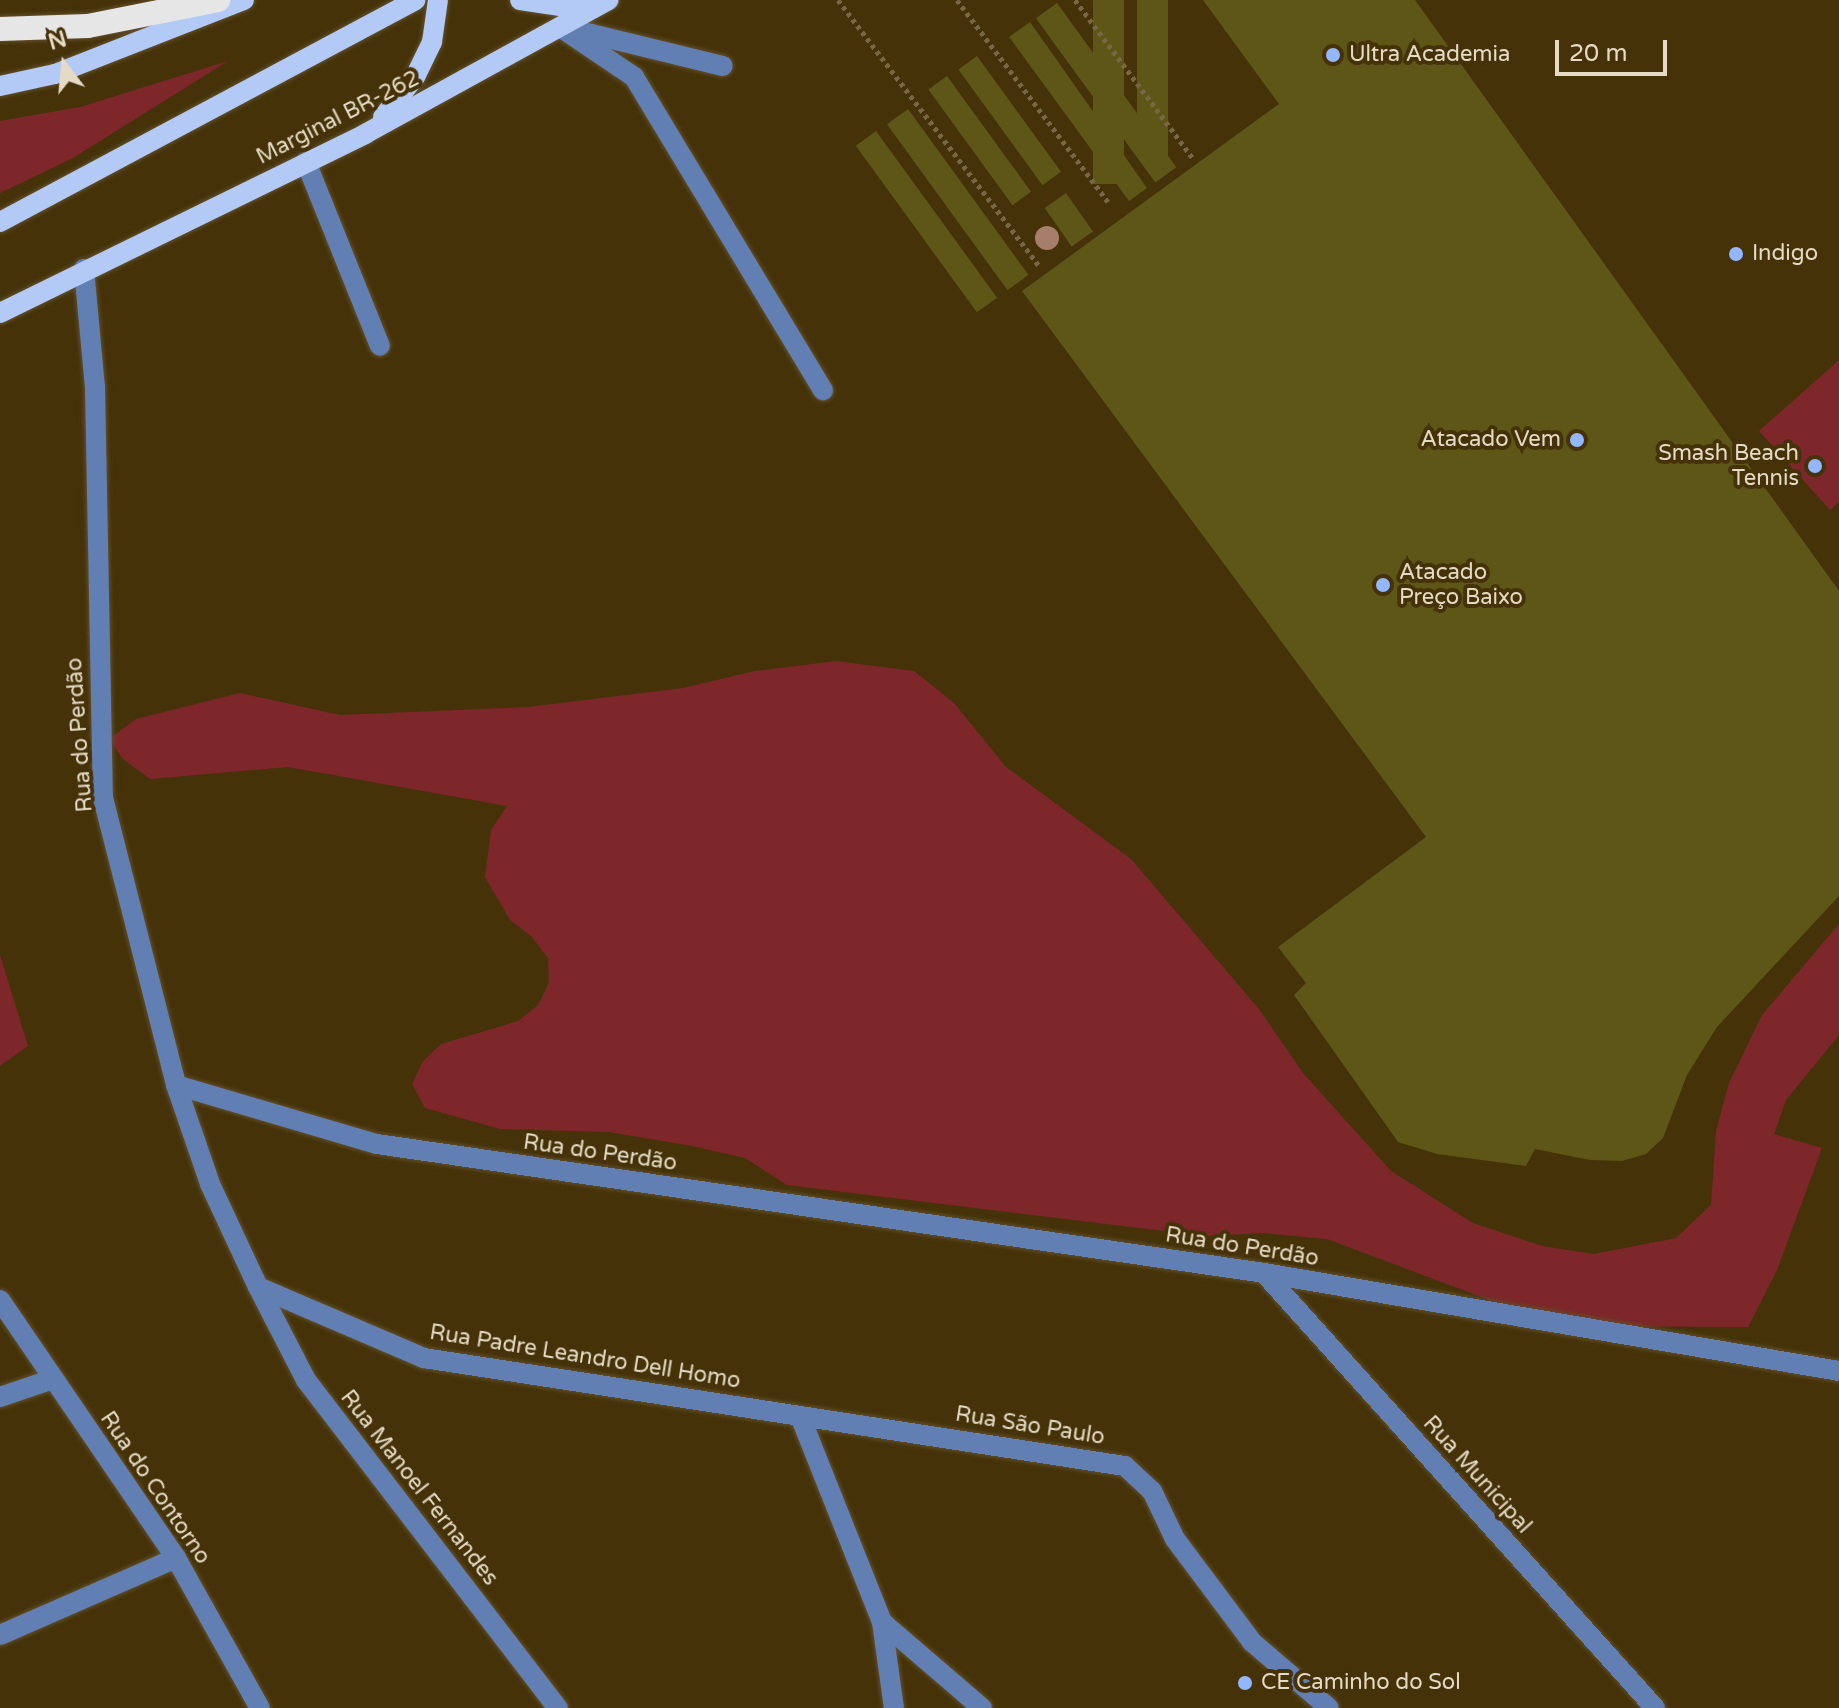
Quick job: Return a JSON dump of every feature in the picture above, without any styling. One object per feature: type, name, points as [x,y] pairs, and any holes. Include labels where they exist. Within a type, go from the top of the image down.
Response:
[{"type":"highway","points":[[0,29],[88,26],[218,0]]},
{"type":"main road","points":[[0,86],[70,69],[244,0]]},
{"type":"main road","points":[[0,222],[415,0]]},
{"type":"main road","points":[[365,134],[415,77],[432,42],[438,0]]},
{"type":"main road","points":[[520,0],[573,8],[602,0]]},
{"type":"main road","name":"Marginal BR-262","points":[[0,313],[84,269],[365,134],[609,0]]},
{"type":"street","points":[[560,27],[723,66]]},
{"type":"street","points":[[560,27],[634,77],[823,390]]},
{"type":"street","points":[[306,162],[380,346]]},
{"type":"street","name":"Rua do Perdão","points":[[84,269],[95,387],[103,798],[176,1085],[377,1144],[1264,1273],[1839,1371]]},
{"type":"street","points":[[176,1085],[210,1184],[258,1287]]},
{"type":"street","name":"Rua Municipal","points":[[1264,1273],[1655,1708]]},
{"type":"street","name":"Rua Padre Leandro Dell Homo","points":[[258,1287],[424,1358],[800,1416]]},
{"type":"street","name":"Rua Manoel Fernandes","points":[[258,1287],[306,1380],[558,1708]]},
{"type":"street","name":"Rua do Contorno","points":[[0,1300],[176,1558],[260,1708]]},
{"type":"street","points":[[0,1397],[53,1379]]},
{"type":"street","points":[[800,1416],[882,1622],[894,1708]]},
{"type":"street","name":"Rua São Paulo","points":[[800,1416],[1125,1466],[1152,1491],[1192,1564],[1252,1642],[1329,1708]]},
{"type":"street","points":[[0,1635],[176,1558]]},
{"type":"street","points":[[882,1622],[982,1708]]},
{"type":"path","points":[[838,0],[1040,267]]},
{"type":"path","points":[[957,0],[1108,202]]},
{"type":"path","points":[[1075,0],[1192,157]]},
{"type":"shaded area","points":[[228,61],[73,158],[0,193],[0,121],[80,107]]},
{"type":"shaded area","name":"Smash Beach Tennis","points":[[1839,360],[1839,502],[1830,510],[1759,431]]},
{"type":"shaded area","points":[[836,661],[914,671],[954,703],[1006,767],[1131,859],[1259,1009],[1303,1073],[1391,1171],[1473,1223],[1542,1246],[1594,1254],[1676,1238],[1711,1205],[1716,1131],[1729,1083],[1762,1015],[1839,924],[1839,1035],[1786,1100],[1774,1134],[1822,1148],[1777,1270],[1748,1327],[1559,1326],[1327,1239],[1263,1233],[1205,1236],[787,1185],[745,1158],[692,1146],[609,1132],[500,1129],[425,1108],[412,1084],[423,1061],[441,1044],[518,1021],[538,1005],[549,983],[548,958],[531,936],[510,920],[485,877],[491,830],[507,806],[288,767],[150,779],[123,759],[109,739],[136,719],[240,693],[340,715],[528,707],[683,688],[755,671]]},
{"type":"shaded area","points":[[0,955],[28,1046],[0,1066]]},
{"type":"building","points":[[1093,0],[1124,0],[1124,184],[1093,184]]},
{"type":"building","points":[[1137,0],[1168,0],[1168,158],[1137,158]]},
{"type":"building","points":[[1203,0],[1415,0],[1839,591],[1839,896],[1717,1027],[1687,1075],[1663,1138],[1646,1154],[1622,1161],[1590,1160],[1535,1149],[1526,1166],[1437,1154],[1398,1142],[1294,995],[1306,983],[1278,947],[1426,837],[1022,291],[1279,104]]},
{"type":"building","points":[[1057,3],[1176,167],[1155,183],[1036,18]]},
{"type":"building","points":[[1030,22],[1147,188],[1129,201],[1009,37]]},
{"type":"building","points":[[977,56],[1061,172],[1042,185],[958,70]]},
{"type":"building","points":[[947,76],[1031,192],[1012,205],[928,90]]},
{"type":"building","points":[[908,109],[1028,275],[1007,290],[887,124]]},
{"type":"building","points":[[876,131],[997,298],[977,312],[856,146]]},
{"type":"building","points":[[1066,193],[1093,232],[1072,246],[1045,208]]},
{"type":"place","name":"Ultra Academia","points":[[1333,55]]},
{"type":"place","name":"Indigo","points":[[1736,254]]},
{"type":"place","name":"Atacado Vem","points":[[1577,440]]},
{"type":"place","name":"Smash Beach Tennis","points":[[1815,466]]},
{"type":"place","name":"Atacado Preço Baixo","points":[[1383,585]]},
{"type":"place","name":"CE Caminho do Sol","points":[[1245,1683]]}]
